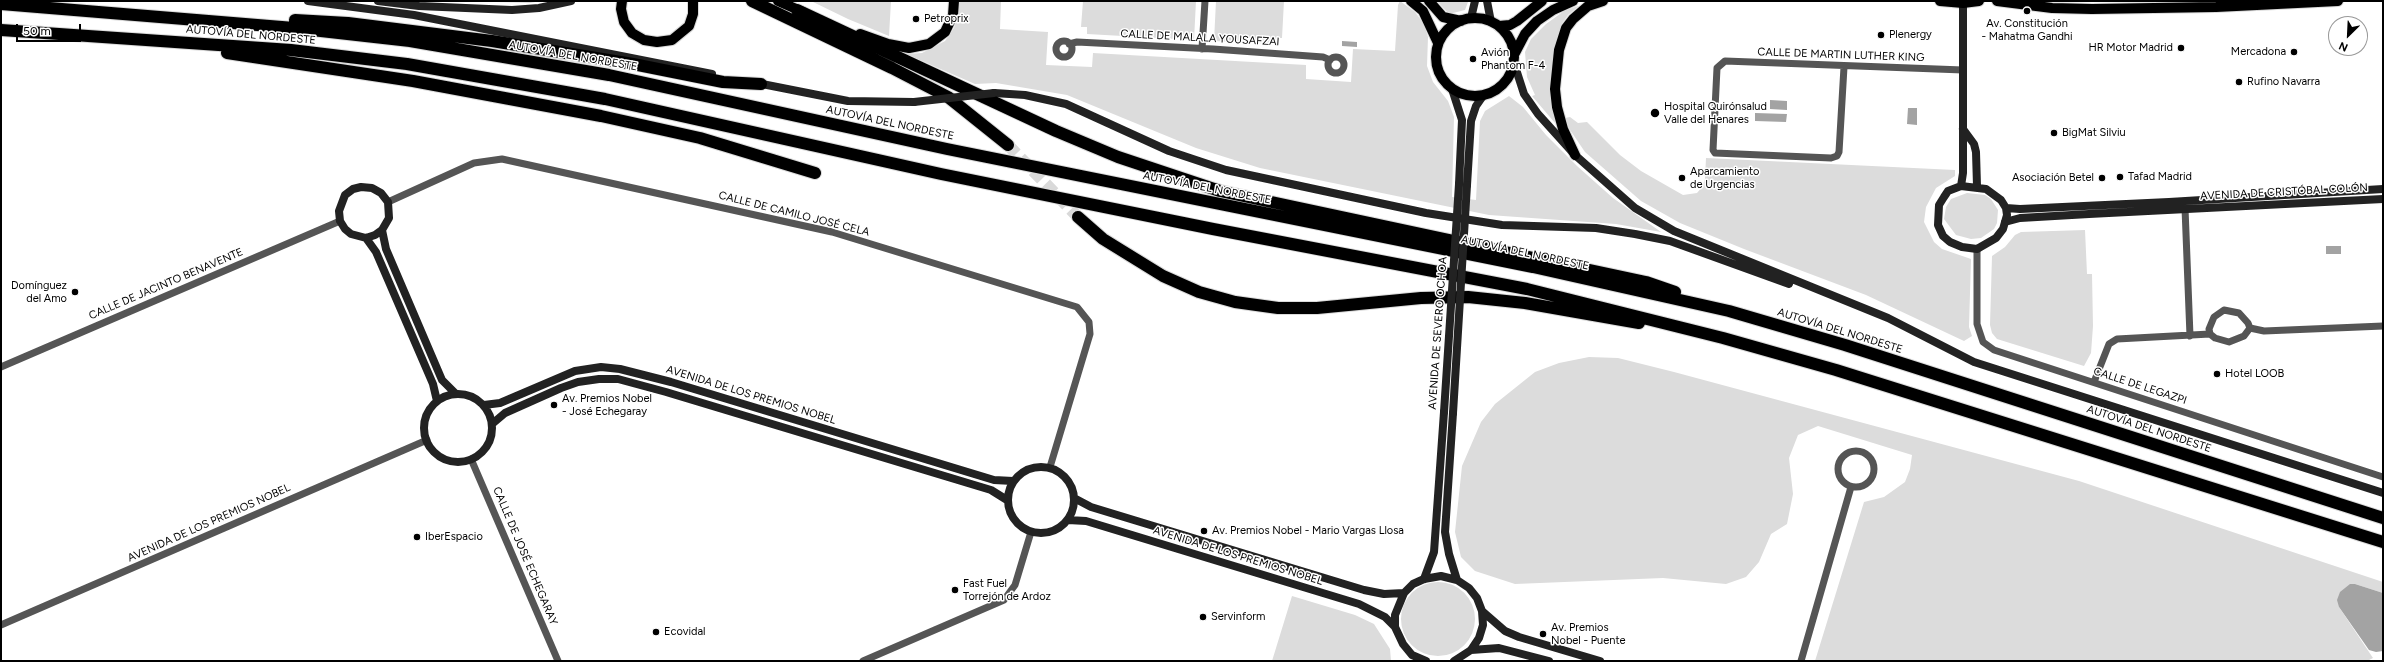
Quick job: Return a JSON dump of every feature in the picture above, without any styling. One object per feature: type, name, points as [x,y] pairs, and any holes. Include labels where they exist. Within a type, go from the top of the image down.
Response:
[{"type":"highway","points":[[752,1],[886,65],[948,97],[1008,145]]},
{"type":"highway","name":"AUTOVÍA DEL NORDESTE","points":[[1,4],[94,10],[294,28],[410,41],[609,74],[947,149],[1525,265],[1730,311],[1845,345],[2383,518]]},
{"type":"highway","points":[[94,10],[348,23],[492,41],[633,64],[723,82],[761,84]]},
{"type":"highway","points":[[797,10],[1056,131],[1118,157],[1220,190],[1646,282],[1730,311]]},
{"type":"highway","name":"AUTOVÍA DEL NORDESTE","points":[[1,30],[97,35],[290,50],[399,64],[605,99],[941,174],[1213,229],[1527,289],[1723,338],[1836,370],[2383,542]]},
{"type":"highway","points":[[97,35],[323,66],[601,116],[700,138],[815,173]]},
{"type":"highway","points":[[1078,217],[1103,239],[1163,276],[1199,292],[1235,302],[1278,308],[1317,308],[1421,298],[1468,297],[1525,303],[1723,338]]},
{"type":"main road","points":[[622,1],[621,9],[624,22],[632,32],[644,40],[657,42],[672,40],[688,26],[693,14],[694,1]]},
{"type":"main road","points":[[778,1],[797,10],[888,44],[909,48],[929,44],[945,32],[953,16],[954,1]]},
{"type":"main road","points":[[1411,1],[1423,11],[1438,42]]},
{"type":"main road","points":[[1429,1],[1443,17],[1461,21]]},
{"type":"main road","points":[[1542,1],[1510,25],[1495,24],[1471,18],[1452,25],[1438,42],[1436,58],[1438,70],[1444,81],[1452,89],[1464,95],[1483,96],[1504,84],[1525,34],[1537,21],[1553,10],[1573,1]]},
{"type":"main road","points":[[1575,155],[1563,129],[1557,107],[1555,89],[1559,50],[1566,28],[1573,19],[1588,6],[1603,1]]},
{"type":"main road","points":[[1940,1],[1963,3],[1979,1]]},
{"type":"main road","points":[[1997,1],[2052,8],[2092,9],[2216,7],[2338,1]]},
{"type":"main road","points":[[1495,24],[1512,42],[1515,58]]},
{"type":"street","points":[[308,1],[414,15],[628,56],[848,101],[914,102],[994,93],[1025,95],[1066,104],[1169,151],[1226,170],[1426,213],[1502,225],[1596,228],[1663,240],[1862,308]]},
{"type":"street","points":[[378,1],[426,6],[512,10],[539,8],[571,1]]},
{"type":"street","points":[[1202,49],[1205,1]]},
{"type":"street","points":[[1471,18],[1474,1]]},
{"type":"street","points":[[1487,1],[1495,24]]},
{"type":"street","points":[[1961,186],[1963,173],[1963,3]]},
{"type":"street","name":"CALLE DE MALALA YOUSAFZAI","points":[[1069,44],[1077,42],[1202,49],[1323,57],[1330,60]]},
{"type":"street","points":[[1515,58],[1524,94],[1538,114],[1575,155],[1635,208],[1674,231],[1862,308],[1981,364],[2383,493]]},
{"type":"street","name":"CALLE DE MARTIN LUTHER KING","points":[[1844,67],[1839,152],[1837,156],[1831,158],[1715,153],[1713,150],[1717,68],[1725,61],[1834,64],[1844,67],[1963,70]]},
{"type":"street","name":"AVENIDA DE SEVERO OCHOA","points":[[1452,89],[1462,120],[1463,184],[1453,413],[1445,532],[1448,554],[1457,580]]},
{"type":"street","name":"AVENIDA DE SEVERO OCHOA","points":[[1424,579],[1434,552],[1463,184],[1471,121],[1476,106],[1483,96]]},
{"type":"street","points":[[1963,129],[1974,144],[1976,152],[1977,186]]},
{"type":"street","name":"CALLE DE CAMILO JOSÉ CELA","points":[[388,202],[474,163],[502,159],[832,232],[1077,307],[1089,322],[1090,334],[1050,467]]},
{"type":"street","points":[[1961,186],[1977,186],[1995,194],[2006,208],[2006,222],[1996,238],[1977,249],[1962,247],[1950,242],[1943,236],[1938,225],[1939,205],[1948,191],[1961,186]]},
{"type":"street","points":[[361,187],[372,188],[381,192],[388,202],[389,218],[382,230],[375,235],[366,238],[351,234],[340,221],[339,211],[341,202],[353,189],[361,187]]},
{"type":"street","name":"AVENIDA DE CRISTÓBAL COLÓN","points":[[2006,222],[2020,218],[2383,189]]},
{"type":"street","name":"AVENIDA DE CRISTÓBAL COLÓN","points":[[2006,208],[2020,209],[2383,199]]},
{"type":"street","points":[[2185,204],[2190,336]]},
{"type":"street","name":"CALLE DE JACINTO BENAVENTE","points":[[1,367],[340,221]]},
{"type":"street","points":[[382,230],[386,249],[442,380],[456,394]]},
{"type":"street","points":[[366,238],[376,252],[433,384],[437,401]]},
{"type":"street","name":"CALLE DE LEGAZPI","points":[[1977,249],[1977,324],[1983,342],[1994,350],[2383,477]]},
{"type":"street","points":[[2210,334],[2209,329],[2214,317],[2224,310],[2239,313],[2248,323],[2250,328]]},
{"type":"street","points":[[2250,328],[2264,331],[2383,326]]},
{"type":"street","points":[[2094,382],[2109,344],[2117,339],[2210,334],[2215,338],[2229,342],[2244,336],[2250,328]]},
{"type":"street","name":"AVENIDA DE LOS PREMIOS NOBEL","points":[[484,406],[500,402],[575,371],[600,367],[620,369],[671,382],[994,480],[1013,481]]},
{"type":"street","name":"AVENIDA DE LOS PREMIOS NOBEL","points":[[492,424],[505,413],[567,386],[599,379],[618,379],[666,392],[991,490],[1007,500]]},
{"type":"street","points":[[456,394],[469,396],[484,406],[492,424],[488,444],[481,453],[472,459],[450,461],[432,450],[427,440],[425,421],[429,410],[437,401],[456,394]]},
{"type":"street","name":"AVENIDA DE LOS PREMIOS NOBEL","points":[[1,626],[427,440]]},
{"type":"street","points":[[1860,451],[1872,459],[1874,473],[1866,484],[1851,487],[1840,480],[1837,465],[1846,453],[1860,451]]},
{"type":"street","name":"CALLE DE JOSÉ ECHEGARAY","points":[[472,459],[558,661]]},
{"type":"street","points":[[1050,467],[1067,479],[1074,498],[1073,510],[1068,520],[1051,532],[1032,532],[1022,528],[1014,520],[1009,510],[1007,500],[1013,481],[1020,473],[1030,468],[1050,467]]},
{"type":"street","points":[[1801,661],[1851,487]]},
{"type":"street","name":"AVENIDA DE LOS PREMIOS NOBEL","points":[[1074,498],[1091,507],[1364,590],[1384,594],[1404,593]]},
{"type":"street","name":"AVENIDA DE LOS PREMIOS NOBEL","points":[[1068,520],[1086,521],[1360,604],[1385,617],[1395,627]]},
{"type":"street","points":[[863,661],[1004,600],[1015,585],[1032,532]]},
{"type":"street","points":[[1426,661],[1412,655],[1400,640],[1395,627],[1395,615],[1404,593],[1413,584],[1424,579],[1441,576],[1457,580],[1469,588],[1477,598],[1482,611],[1483,625],[1479,638],[1471,650],[1454,661]]},
{"type":"street","points":[[1482,611],[1505,631],[1519,637],[1600,661]]},
{"type":"street","points":[[1471,650],[1499,648],[1549,661]]},
{"type":"shaded area","points":[[463,1],[541,1],[530,3]]},
{"type":"shaded area","points":[[811,1],[891,1],[889,36],[848,19]]},
{"type":"shaded area","points":[[959,1],[1001,1],[1000,29],[1048,32],[1046,65],[1092,67],[1093,53],[1306,65],[1306,79],[1351,82],[1353,49],[1395,51],[1398,5],[1400,1],[1415,12],[1424,24],[1428,37],[1427,66],[1433,82],[1448,101],[1454,117],[1452,197],[1476,200],[1480,121],[1485,111],[1509,96],[1523,107],[1546,135],[1577,166],[1613,198],[1661,232],[1616,224],[1489,215],[1260,168],[1196,148],[1067,95],[996,83],[975,84],[906,54],[922,53],[945,41],[954,28],[958,16]]},
{"type":"shaded area","points":[[1083,1],[1196,1],[1194,40],[1087,34],[1087,27],[1081,27]]},
{"type":"shaded area","points":[[1216,1],[1284,1],[1282,38],[1276,38],[1275,44],[1214,41]]},
{"type":"shaded area","points":[[1437,1],[1468,2],[1465,10],[1449,14]]},
{"type":"shaded area","points":[[1578,6],[1563,22],[1554,48],[1552,78],[1555,123],[1532,96],[1535,95],[1527,77],[1525,52],[1531,39],[1546,24],[1564,11]]},
{"type":"shaded area","points":[[1342,41],[1357,42],[1357,47],[1342,46]]},
{"type":"shaded area","points":[[1770,100],[1787,101],[1787,110],[1770,109]]},
{"type":"shaded area","points":[[1908,108],[1917,108],[1917,125],[1907,124]]},
{"type":"shaded area","points":[[1755,113],[1787,114],[1786,122],[1755,121]]},
{"type":"shaded area","points":[[1570,117],[1578,123],[1587,122],[1620,155],[1641,171],[1683,195],[1697,193],[1702,187],[1705,179],[1706,158],[1955,170],[1955,176],[1936,188],[1926,207],[1924,222],[1934,242],[1942,249],[1971,259],[1969,327],[1972,336],[1964,341],[1866,295],[1680,223],[1641,201],[1585,152],[1568,127],[1565,118]]},
{"type":"shaded area","points":[[1967,193],[1985,195],[1991,199],[1998,210],[1997,223],[1994,229],[1981,238],[1971,239],[1956,235],[1944,219],[1946,207],[1951,199]]},
{"type":"shaded area","points":[[2085,230],[2087,274],[2092,274],[2093,326],[2091,353],[2084,366],[1997,339],[1992,333],[1990,325],[1992,256],[2005,247],[2015,235],[2021,232]]},
{"type":"shaded area","points":[[2326,246],[2341,246],[2341,254],[2326,254]]},
{"type":"shaded area","points":[[1589,357],[1618,358],[1674,372],[2079,481],[2383,582],[2383,593],[2355,584],[2339,607],[2373,658],[2367,661],[1815,661],[1864,502],[1884,497],[1905,482],[1910,469],[1912,455],[1818,426],[1798,435],[1789,458],[1793,494],[1787,524],[1771,534],[1759,562],[1746,577],[1726,584],[1663,578],[1515,584],[1475,571],[1461,557],[1455,532],[1462,466],[1481,422],[1495,404],[1535,372],[1559,363]]},
{"type":"shaded area","points":[[1438,582],[1452,585],[1464,593],[1472,605],[1475,619],[1472,633],[1464,645],[1452,653],[1438,656],[1424,653],[1412,645],[1404,633],[1401,619],[1404,605],[1412,593],[1424,585]]},
{"type":"shaded area","points":[[2350,584],[2355,584],[2383,593],[2383,651],[2376,652],[2369,650],[2339,607],[2337,600],[2340,592]]},
{"type":"shaded area","points":[[1292,596],[1355,615],[1374,624],[1390,649],[1391,661],[1272,661]]},
{"type":"tunnel","points":[[1008,145],[1078,217]]},
{"type":"place","name":"Av. Constitución - Mahatma Gandhi","points":[[2027,11]]},
{"type":"place","name":"Petroprix","points":[[916,19]]},
{"type":"place","name":"Plenergy","points":[[1881,35]]},
{"type":"place","name":"HR Motor Madrid","points":[[2181,48]]},
{"type":"place","name":"Mercadona","points":[[2294,52]]},
{"type":"place","name":"Avión Phantom F-4","points":[[1473,59]]},
{"type":"place","name":"Rufino Navarra","points":[[2239,82]]},
{"type":"place","name":"Hospital Quirónsalud Valle del Henares","points":[[1655,113]]},
{"type":"place","name":"BigMat Silviu","points":[[2054,133]]},
{"type":"place","name":"Tafad Madrid","points":[[2120,177]]},
{"type":"place","name":"Aparcamiento de Urgencias","points":[[1682,178]]},
{"type":"place","name":"Asociación Betel","points":[[2102,178]]},
{"type":"place","name":"Domínguez del Amo","points":[[75,292]]},
{"type":"place","name":"Hotel LOOB","points":[[2217,374]]},
{"type":"place","name":"Av. Premios Nobel - José Echegaray","points":[[554,405]]},
{"type":"place","name":"Av. Premios Nobel - Mario Vargas Llosa","points":[[1204,531]]},
{"type":"place","name":"IberEspacio","points":[[417,537]]},
{"type":"place","name":"Fast Fuel Torrejón de Ardoz","points":[[955,590]]},
{"type":"place","name":"Servinform","points":[[1203,617]]},
{"type":"place","name":"Ecovidal","points":[[656,632]]},
{"type":"place","name":"Av. Premios Nobel - Puente","points":[[1543,634]]}]
